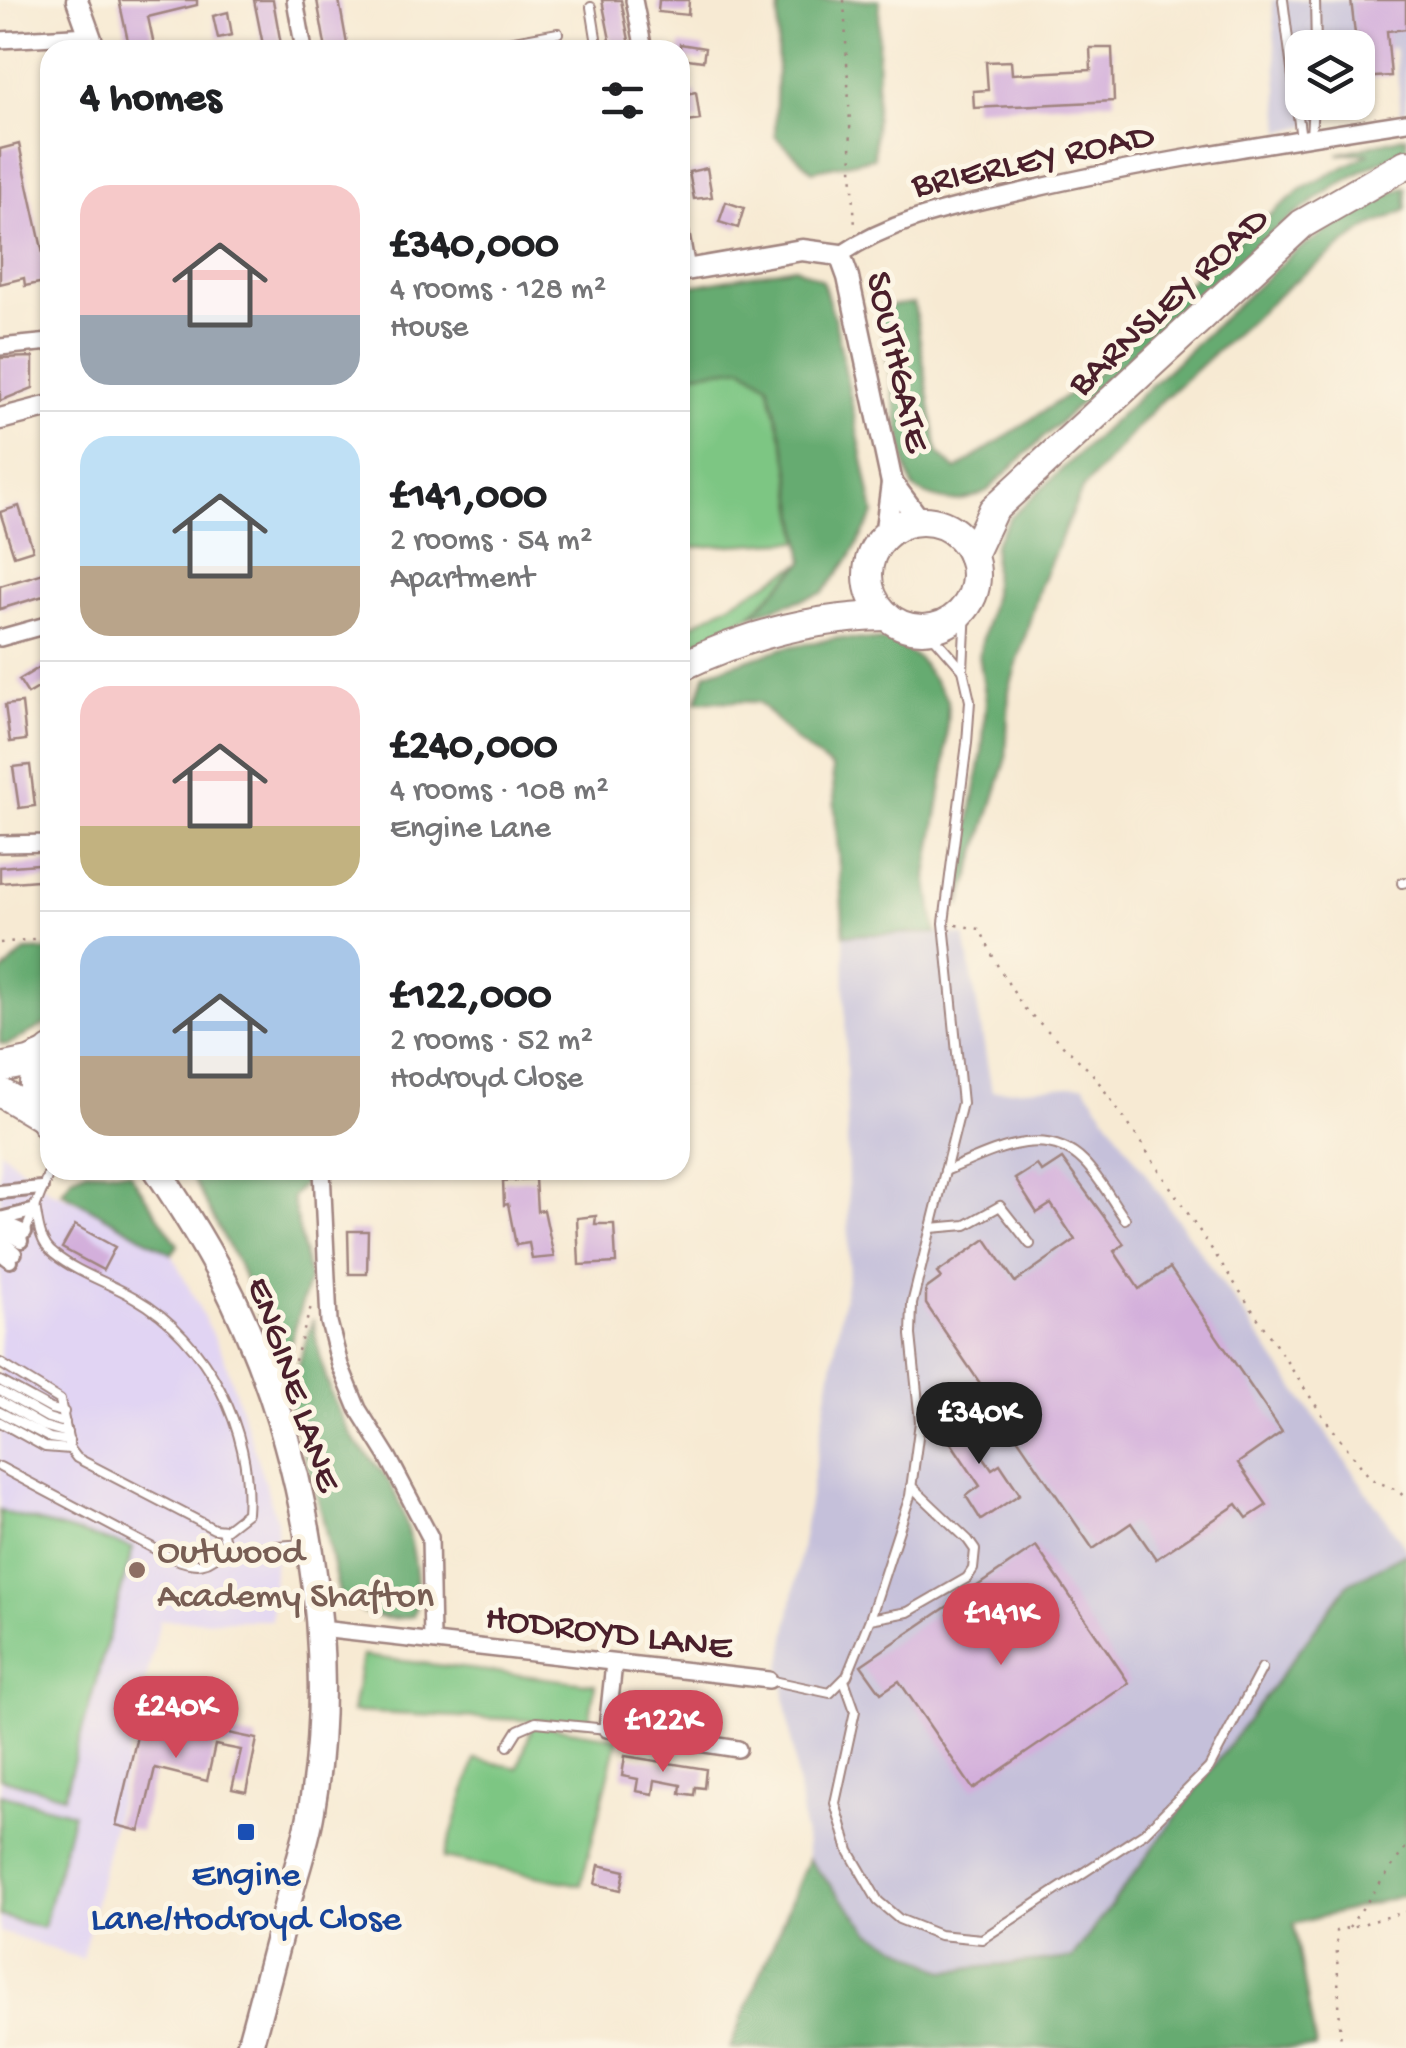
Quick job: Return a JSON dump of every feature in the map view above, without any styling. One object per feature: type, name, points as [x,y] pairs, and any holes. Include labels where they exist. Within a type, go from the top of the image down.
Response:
[{"type":"highway","name":"BARNSLEY ROAD","points":[[972,555],[993,510],[1302,224],[1406,164]]},
{"type":"highway","name":"BARNSLEY ROAD","points":[[929,522],[993,510]]},
{"type":"highway","points":[[929,522],[952,530],[972,555],[976,582],[966,608],[942,626],[926,629],[912,628],[887,616],[878,606],[869,582],[871,558],[885,536],[896,528],[929,522]]},
{"type":"highway","points":[[816,621],[869,582]]},
{"type":"highway","points":[[690,663],[771,631],[816,621],[887,616]]},
{"type":"highway","points":[[0,1068],[40,1056]]},
{"type":"highway","points":[[40,1064],[33,1085],[40,1112]]},
{"type":"highway","points":[[0,1092],[40,1119]]},
{"type":"main road","name":"ENGINE LANE","points":[[164,1180],[236,1304],[275,1409],[310,1544],[321,1629],[321,1705],[312,1813],[249,2048]]},
{"type":"street","points":[[77,0],[91,40]]},
{"type":"street","points":[[295,0],[302,40]]},
{"type":"street","points":[[634,0],[642,40]]},
{"type":"street","points":[[0,40],[40,41]]},
{"type":"street","name":"BRIERLEY ROAD","points":[[690,269],[802,250],[848,250],[911,217],[1066,182],[1406,122]]},
{"type":"street","name":"SOUTHGATE","points":[[848,250],[848,277],[892,483],[885,536]]},
{"type":"street","points":[[0,347],[40,343]]},
{"type":"street","points":[[0,419],[40,409]]},
{"type":"street","name":"SOUTHGATE","points":[[892,483],[929,522]]},
{"type":"street","points":[[0,638],[40,627]]},
{"type":"street","points":[[0,844],[40,843]]},
{"type":"street","points":[[322,1180],[329,1322],[358,1409],[430,1537],[432,1640]]},
{"type":"street","points":[[0,1192],[41,1188]]},
{"type":"street","points":[[12,1252],[0,1223],[33,1208]]},
{"type":"street","points":[[0,1240],[12,1252]]},
{"type":"street","name":"HODROYD LANE","points":[[321,1629],[769,1680]]},
{"type":"street","points":[[614,1663],[606,1729],[738,1749]]},
{"type":"lane","points":[[1284,0],[1306,138]]},
{"type":"lane","points":[[1315,0],[1316,30]]},
{"type":"lane","points":[[591,7],[596,40]]},
{"type":"lane","points":[[519,40],[558,33]]},
{"type":"lane","points":[[1306,138],[1310,120]]},
{"type":"lane","points":[[769,1680],[830,1693],[844,1680],[870,1619],[911,1486],[920,1422],[911,1334],[912,1304],[962,1103],[944,923],[970,701],[963,670],[966,608]]},
{"type":"lane","points":[[926,629],[963,670]]},
{"type":"lane","points":[[945,1171],[1014,1144],[1055,1145],[1084,1162],[1125,1220]]},
{"type":"lane","points":[[12,1252],[45,1180]]},
{"type":"lane","points":[[931,1228],[966,1225],[1000,1206],[1030,1244]]},
{"type":"lane","points":[[0,1391],[48,1418],[68,1436],[88,1464],[214,1529],[222,1530],[238,1522],[246,1513],[239,1446],[226,1403],[208,1366],[178,1328],[138,1299],[52,1254],[41,1237],[33,1208]]},
{"type":"lane","points":[[0,1363],[60,1400],[68,1436]]},
{"type":"lane","points":[[0,1381],[50,1409],[64,1412]]},
{"type":"lane","points":[[0,1402],[68,1436]]},
{"type":"lane","points":[[0,1412],[35,1432],[68,1436]]},
{"type":"lane","points":[[0,1422],[45,1447],[68,1436]]},
{"type":"lane","points":[[0,1467],[172,1558],[195,1566],[207,1564],[226,1546]]},
{"type":"lane","points":[[870,1619],[908,1612],[967,1578],[973,1569],[976,1550],[911,1486]]},
{"type":"lane","points":[[222,1530],[226,1546]]},
{"type":"lane","points":[[226,1546],[235,1549],[310,1544]]},
{"type":"lane","points":[[844,1680],[856,1710],[835,1803],[849,1850],[878,1902],[899,1919],[939,1935],[982,1939],[1144,1833],[1209,1768],[1262,1668]]},
{"type":"lane","points":[[508,1746],[518,1730],[536,1722],[606,1729]]},
{"type":"path","points":[[844,0],[848,250]]},
{"type":"path","points":[[944,923],[980,930],[1022,1006],[1092,1074],[1125,1118],[1325,1418],[1371,1479],[1399,1491],[1406,1500]]},
{"type":"path","points":[[0,943],[40,938]]},
{"type":"path","points":[[275,1409],[284,1396],[310,1304],[327,1286]]},
{"type":"path","points":[[1349,1928],[1406,1847]]},
{"type":"path","points":[[1341,2048],[1336,1931],[1406,1912]]},
{"type":"shaded area","points":[[1272,0],[1406,0],[1406,111],[1401,112],[1395,48],[1375,48],[1375,30],[1285,30],[1285,120],[1320,120],[1281,132]]},
{"type":"shaded area","points":[[844,935],[965,936],[992,1091],[1084,1085],[1406,1548],[1406,1553],[1347,1584],[1072,1958],[945,1971],[871,1932],[808,1859],[781,1667],[849,1266]]},
{"type":"shaded area","name":"Outwood Academy Shafton","points":[[0,1150],[50,1191],[84,1205],[172,1254],[224,1357],[277,1520],[271,1620],[160,1620],[82,1959],[0,1932]]},
{"type":"green space","points":[[779,0],[880,0],[874,158],[812,171],[775,136]]},
{"type":"green space","points":[[1406,136],[1406,150],[1348,179],[1244,256],[987,491],[950,501],[914,489],[906,467],[878,307],[914,303],[938,453],[956,470],[1091,379],[1202,269],[1302,189],[1370,153],[1338,154]]},
{"type":"green space","points":[[1406,187],[1406,210],[1367,228],[1292,283],[1157,405],[1082,490],[1040,586],[1009,691],[1006,761],[960,906],[962,865],[982,752],[986,701],[979,655],[993,593],[994,544],[1010,518],[1290,255],[1376,199]]},
{"type":"green space","points":[[795,267],[822,280],[835,320],[874,514],[849,559],[823,593],[751,615],[804,562],[788,459],[768,384],[743,367],[693,373],[690,378],[690,286]]},
{"type":"green space","points":[[743,367],[768,384],[788,459],[800,541],[690,547],[693,373]]},
{"type":"green space","points":[[804,562],[751,615],[690,645],[690,626]]},
{"type":"green space","points":[[837,638],[891,641],[919,659],[948,700],[945,767],[927,876],[936,933],[844,935],[832,768],[795,740],[759,702],[697,701],[706,673],[787,647]]},
{"type":"green space","points":[[40,950],[40,1027],[7,1045],[0,1043],[0,975],[25,951]]},
{"type":"green space","points":[[70,1180],[134,1180],[178,1245],[172,1254],[62,1192]]},
{"type":"green space","points":[[193,1180],[307,1180],[292,1197],[309,1278],[282,1374],[242,1272]]},
{"type":"green space","points":[[313,1319],[322,1364],[337,1407],[351,1435],[390,1483],[402,1512],[417,1585],[413,1616],[374,1616],[340,1598],[321,1511],[288,1399]]},
{"type":"green space","points":[[0,1511],[133,1548],[64,1796],[0,1778]]},
{"type":"green space","points":[[1406,1553],[1406,1895],[1294,1924],[1316,2048],[730,2048],[808,1859],[871,1932],[945,1971],[1072,1958],[1348,1584]]},
{"type":"green space","points":[[362,1656],[595,1684],[589,1723],[352,1712]]},
{"type":"green space","points":[[533,1724],[618,1738],[581,1885],[444,1858],[475,1759],[518,1768]]},
{"type":"green space","points":[[0,1794],[73,1813],[43,1928],[0,1916]]},
{"type":"building","points":[[119,0],[197,0],[197,5],[148,17],[153,40],[128,40]]},
{"type":"building","points":[[254,0],[273,0],[280,40],[262,40]]},
{"type":"building","points":[[317,0],[339,0],[346,40],[324,40]]},
{"type":"building","points":[[602,0],[621,0],[629,40],[610,40]]},
{"type":"building","points":[[659,0],[689,0],[688,15],[658,12]]},
{"type":"building","points":[[1351,0],[1406,0],[1406,29],[1387,31],[1391,76],[1375,77],[1375,30],[1355,30]]},
{"type":"building","points":[[228,12],[232,35],[218,38],[213,16]]},
{"type":"building","points":[[690,46],[705,48],[703,61],[690,59]]},
{"type":"building","points":[[1090,48],[1112,48],[1114,101],[974,108],[973,91],[988,90],[986,62],[1011,61],[1012,74],[1091,70]]},
{"type":"building","points":[[696,92],[700,120],[690,122],[690,93]]},
{"type":"building","points":[[19,144],[40,240],[40,283],[25,286],[24,278],[0,284],[0,149]]},
{"type":"building","points":[[707,168],[712,197],[694,199],[690,172]]},
{"type":"building","points":[[726,202],[744,208],[738,228],[719,222]]},
{"type":"building","points":[[33,357],[33,388],[0,401],[0,358]]},
{"type":"building","points":[[19,506],[33,550],[14,556],[0,512]]},
{"type":"building","points":[[40,574],[40,597],[0,609],[0,586]]},
{"type":"building","points":[[40,667],[40,687],[28,694],[19,680]]},
{"type":"building","points":[[22,703],[26,740],[10,742],[5,705]]},
{"type":"building","points":[[30,765],[35,806],[19,808],[13,767]]},
{"type":"building","points":[[40,864],[40,880],[0,883],[0,867]]},
{"type":"building","points":[[1062,1159],[1124,1244],[1114,1251],[1139,1289],[1170,1268],[1282,1432],[1238,1463],[1267,1505],[1247,1518],[1237,1504],[1156,1559],[1131,1523],[1093,1549],[926,1304],[926,1289],[941,1278],[937,1273],[986,1239],[1015,1282],[1075,1240],[1051,1204],[1037,1213],[1015,1179],[1037,1165],[1042,1172]]},
{"type":"building","points":[[535,1180],[537,1211],[544,1210],[554,1257],[532,1259],[529,1243],[516,1245],[508,1204],[504,1205],[503,1181]]},
{"type":"building","points":[[596,1216],[595,1224],[614,1224],[616,1263],[579,1265],[577,1218]]},
{"type":"building","points":[[75,1225],[115,1247],[103,1270],[62,1248]]},
{"type":"building","points":[[348,1231],[368,1231],[367,1274],[349,1274]]},
{"type":"building","points":[[963,1409],[982,1438],[974,1443],[992,1469],[1000,1464],[1020,1494],[981,1520],[966,1496],[980,1486],[939,1425]]},
{"type":"building","points":[[1036,1546],[1129,1683],[973,1789],[899,1681],[881,1693],[861,1665]]},
{"type":"building","points":[[142,1715],[257,1739],[246,1792],[232,1789],[241,1750],[215,1745],[207,1781],[155,1768],[140,1831],[116,1825]]},
{"type":"building","points":[[625,1756],[706,1769],[704,1788],[695,1787],[694,1795],[680,1793],[681,1785],[655,1780],[653,1794],[636,1791],[638,1779],[622,1776]]},
{"type":"building","points":[[599,1865],[625,1871],[621,1890],[595,1884]]},
{"type":"place","name":"Outwood Academy Shafton","points":[[137,1570]]},
{"type":"place","name":"Engine Lane/Hodroyd Close","points":[[246,1832]]}]
